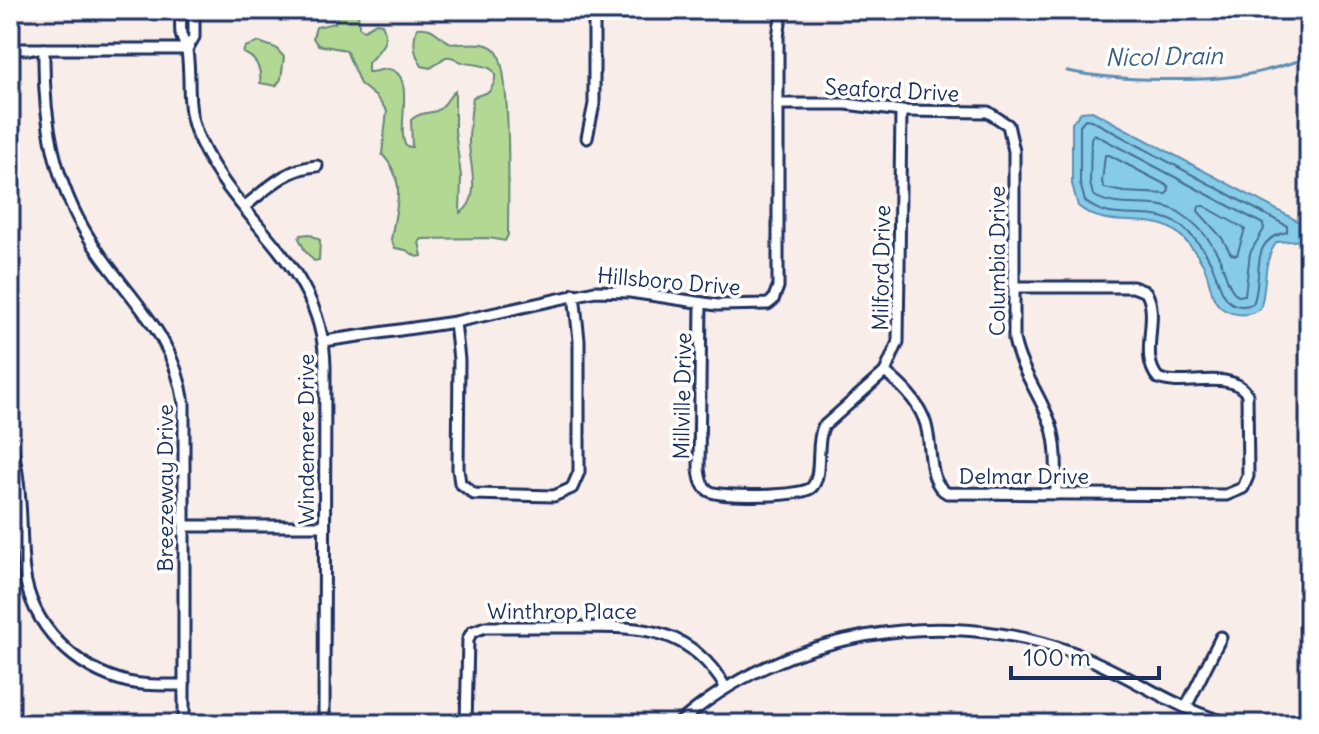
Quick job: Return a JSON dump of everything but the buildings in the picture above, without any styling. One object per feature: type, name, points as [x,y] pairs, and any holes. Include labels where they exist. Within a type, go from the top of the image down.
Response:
[{"type":"street","name":"Windemere Drive","points":[[181,10],[181,37],[187,49],[189,101],[195,129],[212,163],[303,283],[314,305],[324,341],[324,724]]},
{"type":"street","name":"Windemere Drive","points":[[187,49],[194,37],[194,10]]},
{"type":"street","points":[[587,138],[594,104],[594,10]]},
{"type":"street","name":"Hillsboro Drive","points":[[324,341],[455,322],[574,294],[617,291],[701,303],[768,304],[776,294],[778,37],[781,11]]},
{"type":"street","points":[[10,49],[187,49]]},
{"type":"street","name":"Breezeway Drive","points":[[44,49],[48,129],[66,194],[91,241],[159,331],[176,365],[184,403],[184,724]]},
{"type":"street","name":"Seaford Drive","points":[[778,104],[846,104],[901,111],[988,112],[1002,119]]},
{"type":"street","name":"Milford Drive","points":[[812,488],[817,475],[818,446],[823,427],[885,372],[896,352],[899,331],[901,111]]},
{"type":"street","name":"Columbia Drive","points":[[1002,119],[1014,141],[1014,339],[1020,360],[1054,436],[1056,494]]},
{"type":"street","points":[[244,207],[283,176],[301,168],[317,166]]},
{"type":"street","name":"Delmar Drive","points":[[885,372],[920,409],[931,443],[933,479],[941,490],[953,494],[1226,495],[1243,488],[1248,476],[1247,394],[1234,382],[1158,378],[1151,367],[1151,305],[1146,292],[1133,287],[1014,287]]},
{"type":"street","points":[[455,322],[459,360],[458,469],[464,488],[481,495],[554,496],[572,488],[579,472],[579,340],[574,294]]},
{"type":"street","name":"Millville Drive","points":[[701,303],[699,469],[704,487],[722,495],[795,494],[812,488]]},
{"type":"street","points":[[10,436],[19,485],[24,573],[32,601],[46,627],[65,649],[101,672],[140,684],[184,685]]},
{"type":"street","points":[[184,526],[324,526]]},
{"type":"street","name":"Winthrop Place","points":[[466,724],[467,646],[472,632],[485,627],[627,627],[654,630],[677,639],[697,652],[712,666],[726,688]]},
{"type":"street","points":[[678,724],[726,688],[790,657],[839,642],[888,632],[941,629],[1009,636],[1071,652],[1205,716],[1233,724]]},
{"type":"street","points":[[1186,707],[1221,637]]},
{"type":"green space","points":[[340,10],[358,10],[359,27],[364,30],[376,23],[382,24],[384,41],[368,63],[368,72],[388,69],[397,73],[402,80],[403,138],[406,146],[412,147],[411,120],[420,114],[436,111],[455,91],[455,131],[461,176],[460,213],[467,207],[473,190],[469,142],[473,97],[489,92],[494,83],[494,72],[449,57],[430,68],[422,66],[415,48],[415,33],[417,28],[427,28],[454,44],[485,45],[496,51],[505,83],[507,109],[508,235],[505,241],[489,238],[422,239],[419,242],[422,256],[417,257],[395,248],[391,240],[398,184],[382,154],[387,111],[360,84],[346,50],[318,45],[313,38],[316,27],[335,23]]},
{"type":"green space","points":[[259,42],[276,48],[284,57],[281,79],[276,86],[260,83],[257,65],[243,53],[245,47]]},
{"type":"green space","points":[[309,234],[320,240],[319,260],[314,261],[299,238]]},
{"type":"water","points":[[1092,111],[1309,227],[1309,237],[1305,240],[1277,242],[1272,250],[1260,309],[1240,314],[1221,307],[1213,296],[1199,258],[1171,228],[1145,222],[1104,219],[1078,206],[1072,184],[1072,123],[1081,112]]},
{"type":"waterway","name":"Nicol Drain","points":[[1067,71],[1135,79],[1212,78],[1255,73],[1309,58]]}]
